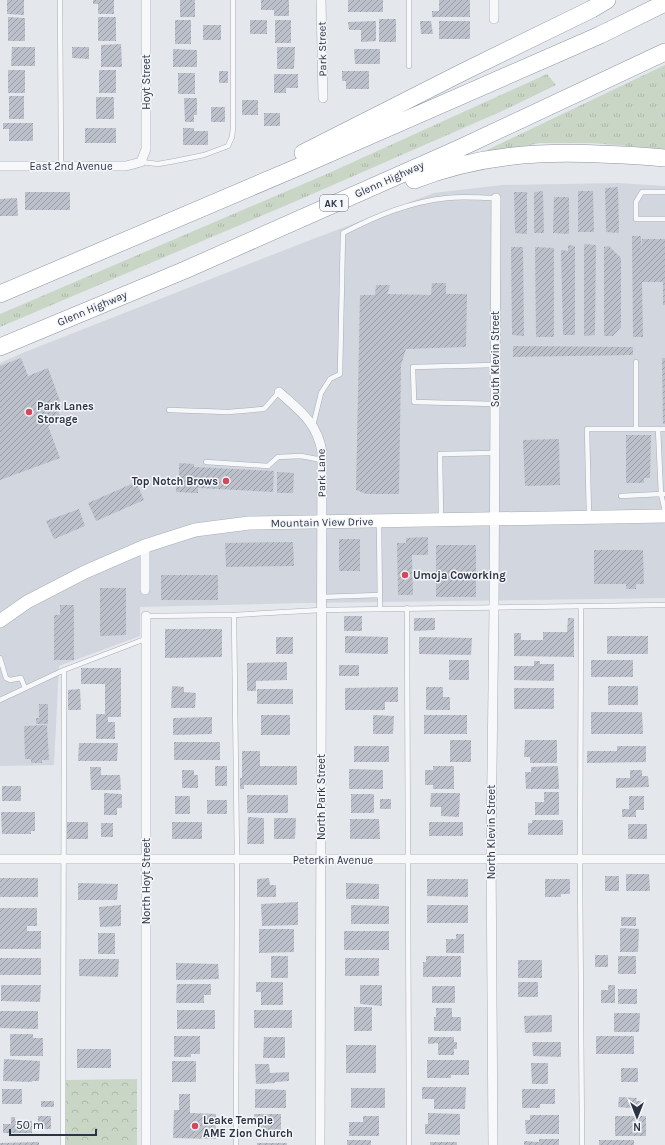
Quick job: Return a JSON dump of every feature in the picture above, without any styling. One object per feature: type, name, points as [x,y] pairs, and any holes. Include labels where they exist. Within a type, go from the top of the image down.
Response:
[{"type":"highway","points":[[206,206],[304,153],[463,72],[592,9],[607,0]]},
{"type":"highway","points":[[0,294],[303,165],[592,38],[665,3]]},
{"type":"highway","name":"Glenn Highway","points":[[0,347],[185,270],[458,149],[665,52]]},
{"type":"highway","points":[[185,270],[345,209],[434,172],[473,162],[534,154],[565,153],[601,153],[665,158]]},
{"type":"street","name":"Hoyt Street","points":[[141,162],[146,149],[146,0]]},
{"type":"street","name":"Park Street","points":[[321,0],[322,98]]},
{"type":"street","points":[[494,0],[494,18]]},
{"type":"street","name":"East 2nd Avenue","points":[[0,166],[126,166],[141,162]]},
{"type":"street","name":"South Klevin Street","points":[[494,520],[496,198]]},
{"type":"street","name":"Park Lane","points":[[279,392],[303,413],[313,426],[320,439],[322,460],[321,522]]},
{"type":"street","name":"Mountain View Drive","points":[[0,621],[27,602],[85,572],[145,546],[195,530],[249,523],[665,516]]},
{"type":"street","name":"North Klevin Street","points":[[493,1145],[491,860],[494,520]]},
{"type":"street","name":"North Park Street","points":[[320,1145],[321,522]]},
{"type":"street","points":[[145,546],[146,590]]},
{"type":"street","name":"North Hoyt Street","points":[[146,616],[146,1145]]},
{"type":"street","name":"Peterkin Avenue","points":[[0,859],[665,859]]},
{"type":"lane","points":[[60,0],[61,166]]},
{"type":"lane","points":[[141,162],[158,164],[175,161],[204,155],[228,146],[232,137],[233,128],[233,0]]},
{"type":"lane","points":[[409,0],[409,66]]},
{"type":"lane","points":[[665,192],[642,192],[636,202],[636,219],[665,219]]},
{"type":"lane","points":[[313,426],[321,393],[330,379],[340,374],[343,233],[374,218],[408,205],[448,198],[496,198]]},
{"type":"lane","points":[[636,362],[636,429]]},
{"type":"lane","points":[[495,365],[413,366],[414,402],[495,404]]},
{"type":"lane","points":[[169,410],[228,412],[264,409],[279,392]]},
{"type":"lane","points":[[589,518],[587,429],[665,429]]},
{"type":"lane","points":[[658,429],[665,511]]},
{"type":"lane","points":[[441,520],[440,454],[494,453]]},
{"type":"lane","points":[[206,462],[268,466],[278,457],[302,456],[322,460]]},
{"type":"lane","points":[[620,496],[663,494]]},
{"type":"lane","points":[[379,521],[380,609]]},
{"type":"lane","points":[[321,597],[380,595]]},
{"type":"lane","points":[[146,616],[234,615],[321,610],[407,608],[665,605]]},
{"type":"lane","points":[[581,606],[580,860],[582,1145]]},
{"type":"lane","points":[[407,608],[409,1145]]},
{"type":"lane","points":[[234,615],[237,860],[236,1145]]},
{"type":"lane","points":[[0,700],[64,670],[145,639]]},
{"type":"lane","points":[[0,658],[6,678],[10,680],[21,678],[25,688]]},
{"type":"lane","points":[[63,1145],[62,859],[64,670]]},
{"type":"shaded area","points":[[618,183],[665,186],[665,598],[140,607],[140,636],[59,666],[54,765],[0,766],[0,363],[300,244],[434,193],[502,185]]},
{"type":"green space","points":[[665,65],[665,149],[592,143],[540,143],[493,152],[487,150]]},
{"type":"green space","points":[[547,74],[556,85],[500,112],[294,202],[0,327],[0,314],[329,173]]},
{"type":"green space","points":[[137,1079],[137,1145],[66,1145],[66,1080]]},
{"type":"building","points":[[7,0],[24,0],[24,15],[7,14]]},
{"type":"building","points":[[93,0],[114,0],[114,14],[98,14],[98,4],[93,4]]},
{"type":"building","points":[[180,0],[195,0],[195,17],[180,17]]},
{"type":"building","points":[[261,0],[289,0],[289,16],[274,16],[274,10],[261,10]]},
{"type":"building","points":[[348,0],[383,0],[383,12],[348,12]]},
{"type":"building","points":[[439,0],[470,0],[470,17],[432,17],[432,11],[439,11]]},
{"type":"building","points":[[8,17],[25,18],[25,41],[8,41]]},
{"type":"building","points":[[98,17],[116,17],[116,41],[98,41]]},
{"type":"building","points":[[379,19],[396,19],[396,42],[379,42]]},
{"type":"building","points":[[175,20],[191,20],[191,44],[175,44]]},
{"type":"building","points":[[250,20],[267,20],[267,34],[250,34]]},
{"type":"building","points":[[275,20],[291,20],[291,43],[275,43]]},
{"type":"building","points":[[376,21],[376,41],[361,42],[361,30],[349,30],[348,22]]},
{"type":"building","points":[[420,21],[431,21],[433,34],[421,34]]},
{"type":"building","points":[[439,21],[470,21],[470,39],[439,39]]},
{"type":"building","points":[[203,25],[221,25],[221,40],[203,40]]},
{"type":"building","points":[[121,44],[122,67],[101,67],[101,45]]},
{"type":"building","points":[[12,47],[35,47],[35,66],[11,66]]},
{"type":"building","points":[[72,47],[89,47],[89,59],[72,58]]},
{"type":"building","points":[[277,47],[295,47],[294,69],[277,69]]},
{"type":"building","points":[[173,49],[197,50],[197,67],[173,67]]},
{"type":"building","points":[[354,49],[380,49],[380,64],[355,64]]},
{"type":"building","points":[[8,70],[25,70],[25,93],[8,93]]},
{"type":"building","points":[[99,70],[116,70],[116,93],[99,93]]},
{"type":"building","points":[[219,71],[228,71],[228,83],[219,83]]},
{"type":"building","points":[[342,71],[369,71],[369,89],[346,89],[346,81],[342,81]]},
{"type":"building","points":[[178,73],[195,73],[195,94],[178,94]]},
{"type":"building","points":[[274,74],[298,74],[298,88],[286,88],[286,93],[274,93]]},
{"type":"building","points":[[9,96],[24,96],[24,119],[9,119]]},
{"type":"building","points":[[96,97],[114,97],[114,119],[96,119]]},
{"type":"building","points":[[184,98],[197,98],[197,115],[194,115],[194,122],[185,122]]},
{"type":"building","points":[[242,100],[258,100],[258,115],[242,115]]},
{"type":"building","points":[[211,107],[225,107],[225,122],[211,122]]},
{"type":"building","points":[[264,113],[280,113],[280,126],[264,126]]},
{"type":"building","points":[[3,123],[33,123],[33,141],[9,141],[9,129],[3,129]]},
{"type":"building","points":[[85,128],[116,128],[116,143],[85,143]]},
{"type":"building","points":[[183,128],[194,128],[194,131],[208,131],[208,145],[183,145]]},
{"type":"building","points":[[618,187],[619,233],[606,232],[605,188]]},
{"type":"building","points":[[543,191],[544,233],[534,233],[534,192]]},
{"type":"building","points":[[578,191],[593,191],[594,232],[578,232]]},
{"type":"building","points":[[25,192],[70,192],[70,210],[25,210]]},
{"type":"building","points":[[514,192],[527,192],[527,234],[515,233]]},
{"type":"building","points":[[554,197],[569,197],[569,234],[553,233]]},
{"type":"building","points":[[17,198],[18,216],[0,216],[0,199]]},
{"type":"building","points":[[632,236],[641,236],[641,252],[642,239],[665,239],[665,305],[663,305],[663,282],[642,282],[643,337],[633,337]]},
{"type":"building","points":[[584,244],[596,245],[595,335],[584,336]]},
{"type":"building","points":[[568,245],[575,246],[575,335],[563,335],[561,250],[568,251]]},
{"type":"building","points":[[609,246],[621,258],[621,327],[613,336],[604,336],[604,247]]},
{"type":"building","points":[[511,247],[523,247],[524,336],[512,335]]},
{"type":"building","points":[[535,247],[554,248],[554,337],[536,337]]},
{"type":"building","points":[[432,283],[446,283],[446,294],[467,294],[466,347],[406,349],[401,365],[399,494],[366,494],[356,490],[360,295],[375,295],[376,285],[390,285],[387,294],[431,295]]},
{"type":"building","points":[[513,346],[633,347],[633,355],[513,357]]},
{"type":"building","name":"Park Lanes Storage","points":[[21,358],[28,376],[48,368],[60,401],[55,403],[62,421],[48,426],[60,458],[0,480],[0,366]]},
{"type":"building","points":[[662,358],[665,358],[665,424],[663,424]]},
{"type":"building","points":[[626,435],[651,435],[650,478],[644,478],[644,483],[626,483]]},
{"type":"building","points":[[559,439],[560,485],[525,486],[523,440]]},
{"type":"building","points":[[179,463],[194,464],[194,467],[274,471],[273,492],[198,488],[198,493],[176,492],[177,476],[179,476]]},
{"type":"building","points":[[277,472],[294,473],[293,493],[277,493]]},
{"type":"building","points":[[136,482],[144,500],[96,521],[88,503]]},
{"type":"building","points":[[79,509],[85,526],[54,539],[46,521]]},
{"type":"building","name":"Umoja Coworking","points":[[428,537],[428,555],[412,555],[413,595],[398,595],[397,543],[406,543],[406,538]]},
{"type":"building","points":[[339,539],[360,539],[360,571],[339,571]]},
{"type":"building","points":[[293,542],[294,566],[226,567],[225,543]]},
{"type":"building","points":[[436,545],[476,545],[476,597],[436,597]]},
{"type":"building","points":[[594,550],[643,550],[644,584],[636,584],[636,589],[626,589],[626,584],[594,584]]},
{"type":"building","points":[[161,575],[218,575],[218,600],[161,600]]},
{"type":"building","points":[[100,588],[126,588],[126,635],[100,636]]},
{"type":"building","points":[[60,605],[74,605],[74,660],[54,660],[54,615],[60,615]]},
{"type":"building","points":[[344,616],[362,616],[362,631],[344,631]]},
{"type":"building","points":[[414,618],[435,618],[435,630],[414,631]]},
{"type":"building","points":[[568,618],[574,618],[574,657],[514,656],[514,633],[521,633],[521,640],[543,640],[543,632],[567,632]]},
{"type":"building","points":[[165,629],[222,629],[222,657],[165,658]]},
{"type":"building","points":[[345,636],[388,637],[388,654],[345,653]]},
{"type":"building","points":[[607,636],[648,636],[648,654],[607,654]]},
{"type":"building","points":[[276,637],[293,637],[293,654],[276,654]]},
{"type":"building","points":[[419,637],[472,638],[471,655],[419,654]]},
{"type":"building","points":[[449,660],[469,660],[469,680],[449,680]]},
{"type":"building","points":[[591,660],[633,660],[633,677],[591,677]]},
{"type":"building","points":[[534,661],[540,661],[540,664],[554,664],[554,681],[514,680],[514,666],[534,666]]},
{"type":"building","points":[[287,662],[287,680],[256,681],[256,691],[247,691],[247,663]]},
{"type":"building","points":[[339,665],[359,665],[359,676],[339,676]]},
{"type":"building","points":[[81,668],[121,668],[121,717],[108,717],[108,722],[115,722],[115,739],[96,739],[96,714],[105,714],[105,684],[81,684]]},
{"type":"building","points":[[172,686],[184,687],[184,692],[196,693],[195,708],[171,708]]},
{"type":"building","points":[[608,686],[638,686],[638,705],[608,705]]},
{"type":"building","points":[[398,687],[398,702],[385,702],[385,710],[345,710],[345,688]]},
{"type":"building","points":[[426,687],[443,687],[443,697],[450,697],[450,710],[426,710]]},
{"type":"building","points":[[514,688],[554,688],[554,709],[514,709]]},
{"type":"building","points":[[80,689],[81,710],[68,710],[68,690]]},
{"type":"building","points":[[257,689],[293,689],[293,704],[257,704]]},
{"type":"building","points":[[39,704],[48,704],[48,724],[36,724],[36,718],[39,718]]},
{"type":"building","points":[[591,712],[642,712],[643,734],[591,734]]},
{"type":"building","points":[[261,715],[290,715],[290,735],[261,735]]},
{"type":"building","points":[[373,715],[394,716],[393,734],[373,734]]},
{"type":"building","points":[[424,715],[467,715],[467,734],[424,734]]},
{"type":"building","points":[[212,717],[212,734],[173,735],[173,718]]},
{"type":"building","points":[[47,725],[49,760],[42,760],[42,763],[31,763],[31,759],[25,759],[24,726]]},
{"type":"building","points":[[450,740],[471,740],[471,762],[450,762]]},
{"type":"building","points":[[525,740],[557,740],[557,763],[530,763],[530,757],[524,757]]},
{"type":"building","points":[[174,742],[220,742],[220,760],[174,760]]},
{"type":"building","points":[[79,743],[118,743],[117,761],[78,761]]},
{"type":"building","points":[[354,746],[389,746],[389,762],[354,762]]},
{"type":"building","points":[[617,746],[646,746],[646,762],[587,763],[587,751],[617,751]]},
{"type":"building","points":[[242,751],[260,751],[260,766],[297,766],[297,785],[244,785],[244,789],[240,789],[240,778],[242,778]]},
{"type":"building","points":[[215,766],[227,766],[227,786],[215,786]]},
{"type":"building","points":[[433,766],[454,766],[454,789],[433,789],[433,785],[425,785],[425,770],[433,770]]},
{"type":"building","points":[[558,766],[559,789],[526,789],[525,772],[531,772],[531,767]]},
{"type":"building","points":[[90,767],[101,767],[101,775],[120,775],[121,790],[91,790]]},
{"type":"building","points":[[349,769],[383,770],[383,789],[349,789]]},
{"type":"building","points":[[182,770],[194,770],[194,775],[198,775],[198,788],[182,788]]},
{"type":"building","points":[[630,770],[642,770],[642,776],[648,776],[649,787],[616,788],[616,778],[630,778]]},
{"type":"building","points":[[2,786],[21,786],[21,801],[2,801]]},
{"type":"building","points":[[544,792],[559,792],[559,815],[535,815],[535,802],[544,802]]},
{"type":"building","points":[[104,793],[122,794],[122,808],[117,808],[117,815],[104,815]]},
{"type":"building","points":[[431,793],[460,793],[459,817],[441,816],[441,807],[430,807]]},
{"type":"building","points":[[351,794],[374,794],[374,813],[351,813]]},
{"type":"building","points":[[247,795],[288,795],[288,813],[247,813]]},
{"type":"building","points":[[175,796],[190,796],[190,814],[175,814]]},
{"type":"building","points":[[629,796],[644,796],[644,810],[636,810],[636,817],[622,817],[622,809],[629,809]]},
{"type":"building","points":[[380,799],[391,799],[391,809],[380,809]]},
{"type":"building","points":[[207,800],[227,800],[227,814],[207,814]]},
{"type":"building","points":[[1,812],[35,812],[35,831],[31,831],[31,834],[2,834]]},
{"type":"building","points":[[248,817],[264,818],[264,844],[247,844]]},
{"type":"building","points":[[274,818],[296,818],[295,839],[274,839]]},
{"type":"building","points":[[350,819],[379,819],[380,839],[350,839]]},
{"type":"building","points":[[532,820],[563,820],[563,835],[528,835],[528,823],[532,823]]},
{"type":"building","points":[[67,822],[88,822],[88,839],[67,839]]},
{"type":"building","points":[[172,822],[202,822],[202,839],[172,839]]},
{"type":"building","points":[[429,822],[463,822],[463,836],[429,836]]},
{"type":"building","points":[[101,823],[113,823],[113,837],[101,837]]},
{"type":"building","points":[[628,824],[647,824],[647,839],[628,839]]},
{"type":"building","points":[[626,874],[649,874],[650,891],[626,891]]},
{"type":"building","points":[[605,876],[619,876],[619,891],[605,891]]},
{"type":"building","points":[[0,878],[38,878],[38,897],[0,897]]},
{"type":"building","points":[[269,878],[270,885],[276,885],[276,897],[257,897],[257,879]]},
{"type":"building","points":[[427,879],[468,879],[468,897],[427,896]]},
{"type":"building","points":[[545,879],[570,879],[570,894],[561,894],[561,897],[545,897]]},
{"type":"building","points":[[78,883],[118,884],[117,900],[78,900]]},
{"type":"building","points":[[346,883],[379,884],[379,899],[346,899]]},
{"type":"building","points":[[298,902],[298,925],[262,926],[261,904]]},
{"type":"building","points":[[121,905],[121,926],[100,927],[99,907]]},
{"type":"building","points":[[351,905],[389,906],[389,924],[351,924]]},
{"type":"building","points":[[427,905],[468,905],[468,923],[427,923]]},
{"type":"building","points":[[0,908],[37,908],[37,926],[27,926],[27,931],[41,931],[41,949],[0,949]]},
{"type":"building","points":[[621,917],[636,917],[636,926],[621,926]]},
{"type":"building","points":[[620,928],[639,929],[638,952],[620,952]]},
{"type":"building","points":[[259,929],[294,929],[294,952],[259,953]]},
{"type":"building","points":[[344,931],[389,931],[389,950],[344,950]]},
{"type":"building","points":[[98,933],[115,933],[115,954],[98,954]]},
{"type":"building","points":[[456,934],[464,934],[464,953],[446,953],[446,939],[456,939]]},
{"type":"building","points":[[595,955],[608,955],[608,967],[595,967]]},
{"type":"building","points":[[271,956],[288,956],[288,978],[271,978]]},
{"type":"building","points":[[426,956],[461,956],[461,977],[423,977],[423,962],[426,962]]},
{"type":"building","points":[[618,956],[636,956],[636,974],[618,974]]},
{"type":"building","points":[[0,958],[41,958],[41,975],[0,975]]},
{"type":"building","points":[[345,958],[379,958],[379,976],[345,976]]},
{"type":"building","points":[[79,959],[119,959],[118,977],[79,976]]},
{"type":"building","points":[[518,960],[542,960],[542,978],[518,978]]},
{"type":"building","points":[[176,963],[218,964],[219,979],[176,980]]},
{"type":"building","points":[[256,982],[283,982],[283,1005],[261,1005],[261,992],[256,992]]},
{"type":"building","points":[[518,982],[538,982],[538,997],[518,997]]},
{"type":"building","points":[[177,984],[211,984],[211,995],[204,995],[204,1003],[176,1003]]},
{"type":"building","points":[[1,985],[41,985],[40,1002],[1,1001]]},
{"type":"building","points":[[360,985],[382,985],[382,1006],[360,1004]]},
{"type":"building","points":[[608,985],[615,985],[615,1003],[601,1003],[601,990],[608,990]]},
{"type":"building","points":[[432,986],[455,986],[455,1003],[432,1003]]},
{"type":"building","points":[[618,989],[637,989],[637,1004],[618,1004]]},
{"type":"building","points":[[354,1007],[372,1007],[372,1031],[354,1031]]},
{"type":"building","points":[[436,1008],[452,1008],[452,1017],[461,1017],[461,1031],[434,1031],[434,1017],[436,1017]]},
{"type":"building","points":[[177,1010],[215,1010],[215,1029],[177,1029]]},
{"type":"building","points":[[254,1010],[292,1010],[292,1028],[254,1028]]},
{"type":"building","points":[[0,1011],[38,1011],[38,1029],[0,1028]]},
{"type":"building","points":[[614,1013],[640,1013],[639,1032],[614,1032]]},
{"type":"building","points":[[552,1015],[552,1032],[525,1033],[524,1016]]},
{"type":"building","points":[[10,1034],[33,1034],[33,1038],[43,1038],[43,1056],[10,1056]]},
{"type":"building","points":[[174,1036],[200,1036],[200,1054],[191,1054],[191,1057],[174,1057]]},
{"type":"building","points":[[596,1036],[634,1036],[634,1054],[596,1054]]},
{"type":"building","points":[[264,1037],[285,1037],[285,1058],[263,1058]]},
{"type":"building","points":[[428,1037],[454,1037],[454,1042],[457,1042],[457,1049],[454,1049],[454,1055],[438,1055],[438,1043],[428,1044]]},
{"type":"building","points":[[532,1042],[561,1042],[561,1057],[533,1056]]},
{"type":"building","points":[[346,1045],[376,1045],[376,1073],[346,1073]]},
{"type":"building","points":[[77,1049],[111,1049],[111,1068],[77,1068]]},
{"type":"building","points":[[4,1059],[40,1061],[39,1081],[3,1081]]},
{"type":"building","points":[[427,1060],[469,1060],[469,1075],[451,1075],[451,1078],[427,1078]]},
{"type":"building","points":[[172,1061],[196,1061],[196,1082],[172,1082]]},
{"type":"building","points":[[531,1063],[548,1063],[548,1084],[532,1084]]},
{"type":"building","points":[[255,1064],[269,1064],[270,1073],[289,1072],[289,1081],[256,1084]]},
{"type":"building","points":[[621,1068],[638,1068],[638,1082],[621,1082]]},
{"type":"building","points":[[422,1087],[466,1087],[465,1109],[434,1109],[434,1099],[422,1099]]},
{"type":"building","points":[[351,1088],[385,1088],[385,1108],[351,1108]]},
{"type":"building","points":[[2,1089],[22,1089],[22,1104],[2,1104]]},
{"type":"building","points":[[255,1089],[286,1090],[286,1108],[255,1108]]},
{"type":"building","points":[[522,1089],[555,1089],[555,1104],[540,1104],[540,1108],[522,1108]]},
{"type":"building","name":"Leake Temple AME Zion Church","points":[[179,1094],[190,1094],[190,1113],[216,1114],[216,1139],[173,1138],[174,1110],[179,1110]]},
{"type":"building","points":[[619,1097],[637,1098],[636,1101],[641,1101],[640,1109],[618,1107]]},
{"type":"building","points":[[41,1101],[54,1101],[54,1107],[41,1107]]},
{"type":"building","points":[[428,1113],[460,1114],[460,1135],[425,1134],[425,1124],[428,1124]]},
{"type":"building","points":[[254,1114],[281,1114],[281,1137],[258,1137],[258,1124],[254,1124]]},
{"type":"building","points":[[530,1115],[559,1115],[559,1134],[526,1134],[525,1120],[530,1120]]},
{"type":"building","points":[[38,1116],[51,1116],[51,1129],[38,1129]]},
{"type":"building","points":[[363,1116],[379,1116],[379,1136],[349,1136],[349,1122],[363,1122]]},
{"type":"building","points":[[615,1116],[646,1116],[646,1136],[615,1136]]},
{"type":"building","points":[[11,1117],[15,1117],[15,1121],[32,1121],[32,1133],[3,1133],[3,1124],[11,1124]]},
{"type":"building","points":[[539,1139],[559,1139],[559,1145],[524,1145],[524,1141],[539,1142]]},
{"type":"building","points":[[347,1140],[371,1140],[371,1145],[347,1145]]},
{"type":"building","points":[[599,1140],[634,1140],[634,1145],[599,1145]]},
{"type":"building","points":[[39,1142],[39,1145],[0,1145],[0,1143]]},
{"type":"building","points":[[430,1142],[457,1142],[457,1145],[430,1145]]},
{"type":"building","points":[[257,1143],[287,1143],[287,1145],[257,1145]]},
{"type":"place","name":"Park Lanes Storage","points":[[29,412]]},
{"type":"place","name":"Top Notch Brows","points":[[226,481]]},
{"type":"place","name":"Umoja Coworking","points":[[405,575]]},
{"type":"place","name":"Leake Temple AME Zion Church","points":[[195,1126]]}]
